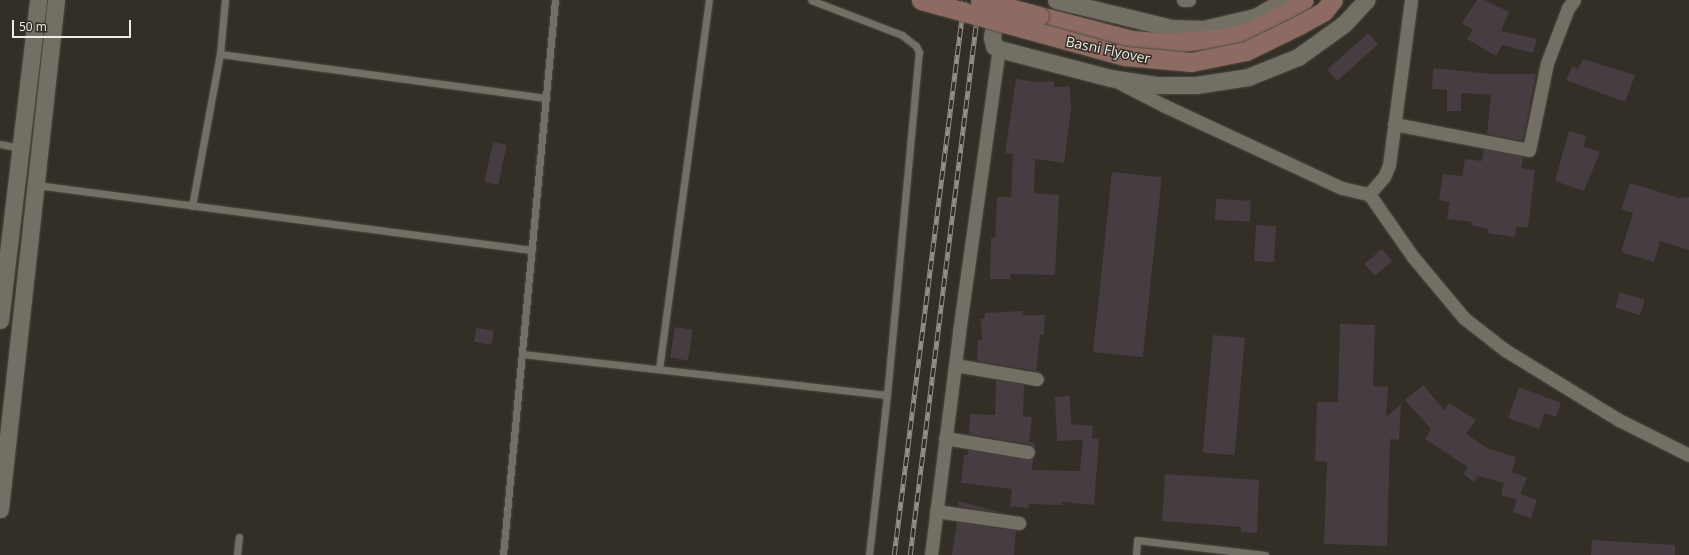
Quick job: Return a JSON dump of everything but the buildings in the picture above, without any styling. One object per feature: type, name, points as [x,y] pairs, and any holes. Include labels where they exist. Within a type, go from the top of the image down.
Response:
[{"type":"main road","name":"Basni Flyover","points":[[921,0],[1125,56],[1191,62],[1222,58],[1252,49],[1301,24],[1324,10],[1333,0]]},
{"type":"main road","points":[[980,0],[1132,40],[1169,43],[1226,38],[1249,32],[1291,10],[1304,0]]},
{"type":"street","points":[[0,320],[38,0]]},
{"type":"street","points":[[0,509],[4,436],[56,0]]},
{"type":"street","points":[[1000,0],[992,37],[994,46],[1000,49],[1110,78],[1157,85],[1196,86],[1248,76],[1298,57],[1344,24],[1366,0]]},
{"type":"street","points":[[1056,0],[1172,28],[1203,29],[1255,17],[1285,0]]},
{"type":"street","points":[[1183,0],[1189,0]]},
{"type":"street","points":[[1369,194],[1377,188],[1386,171],[1411,0]]},
{"type":"street","points":[[1394,124],[1529,150],[1547,62],[1568,8],[1574,0]]},
{"type":"street","points":[[931,555],[945,438],[1000,49]]},
{"type":"street","points":[[1110,78],[1165,106],[1342,188],[1369,194],[1413,257],[1464,318],[1505,350],[1619,420],[1689,455]]},
{"type":"street","points":[[955,365],[1037,379]]},
{"type":"street","points":[[945,438],[1028,452]]},
{"type":"street","points":[[936,511],[1019,523]]},
{"type":"lane","points":[[192,206],[220,54],[225,0]]},
{"type":"lane","points":[[503,555],[556,0]]},
{"type":"lane","points":[[659,369],[709,0]]},
{"type":"lane","points":[[811,0],[902,35],[916,46],[919,52],[887,396],[869,555]]},
{"type":"lane","points":[[220,54],[546,98]]},
{"type":"lane","points":[[0,144],[20,148]]},
{"type":"lane","points":[[33,185],[532,250]]},
{"type":"lane","points":[[522,354],[887,396]]},
{"type":"lane","points":[[237,555],[240,537]]},
{"type":"lane","points":[[1136,555],[1137,540],[1265,555]]},
{"type":"railway","points":[[894,555],[964,0]]},
{"type":"railway","points":[[910,555],[979,0]]}]
